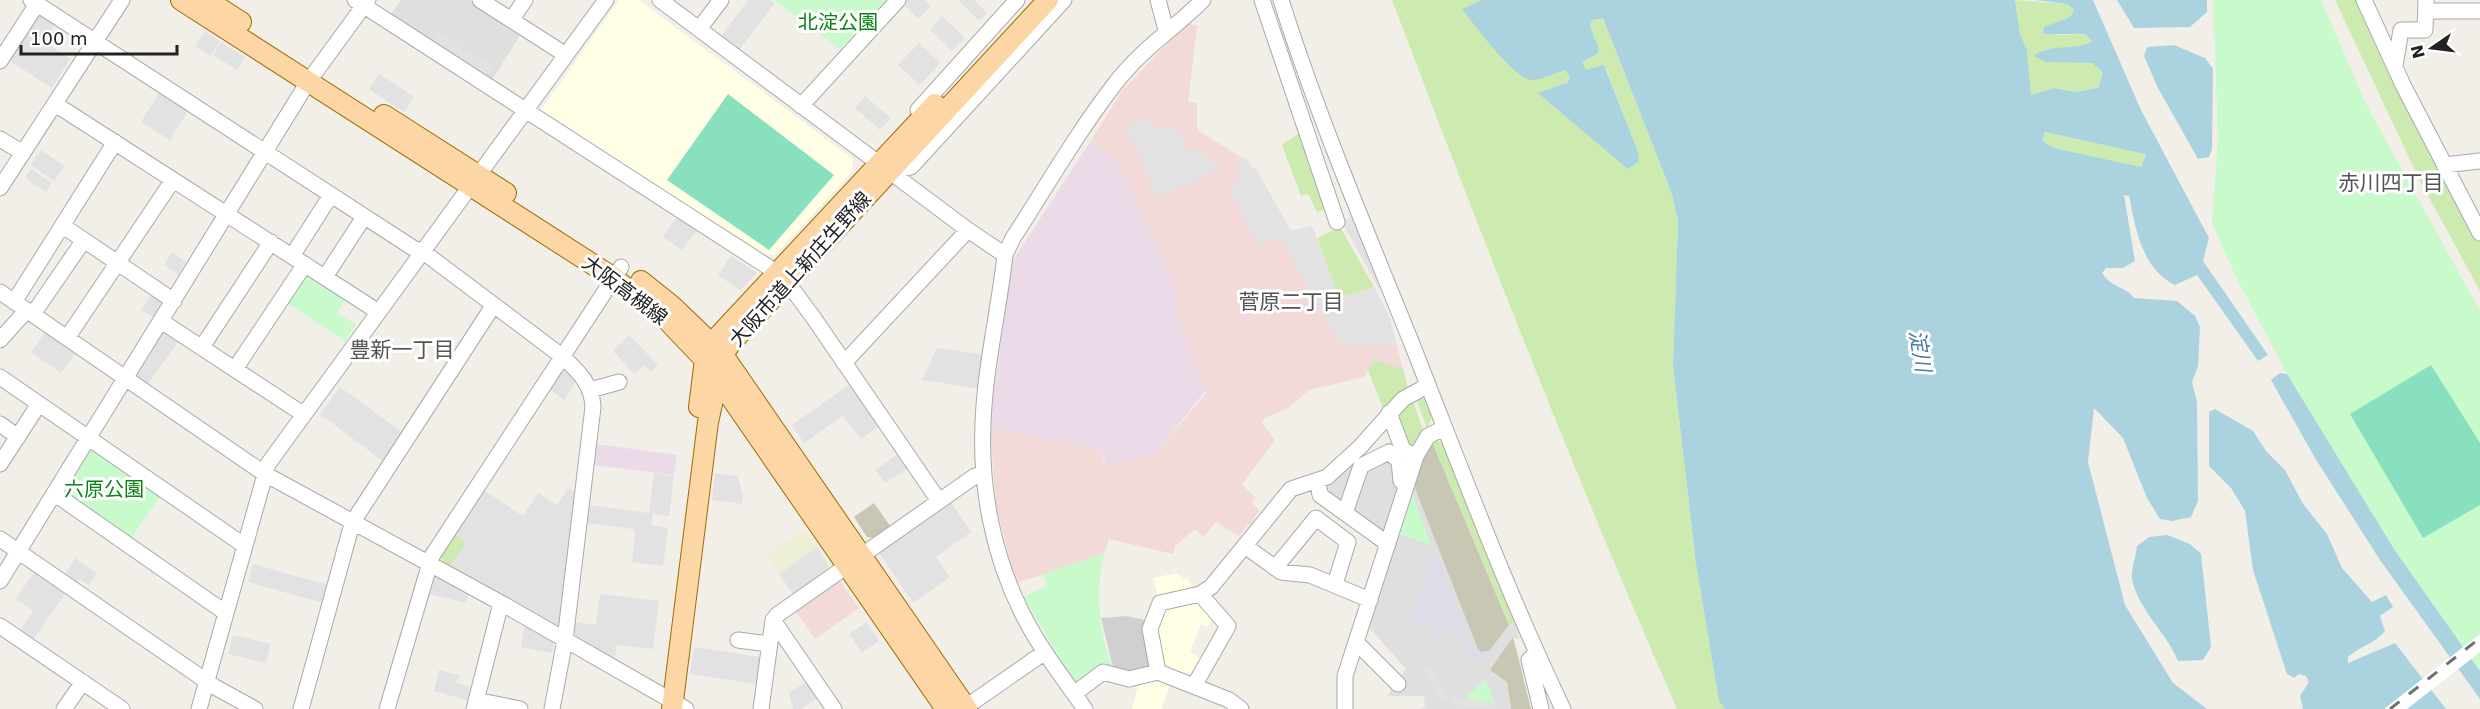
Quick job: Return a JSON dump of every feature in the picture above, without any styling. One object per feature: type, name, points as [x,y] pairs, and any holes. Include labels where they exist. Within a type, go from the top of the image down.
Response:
[{"type":"main road","name":"大阪高槻線","points":[[181,0],[312,76],[618,272],[667,320],[713,353],[854,560],[960,709]]},
{"type":"main road","name":"大阪高槻線","points":[[207,0],[312,76]]},
{"type":"main road","name":"大阪市道上新庄生野線","points":[[886,167],[1030,0]]},
{"type":"main road","name":"大阪市道上新庄生野線","points":[[670,705],[717,377],[713,353],[730,344],[782,277],[1048,0]]},
{"type":"main road","points":[[670,705],[713,353]]},
{"type":"main road","name":"大阪高槻線","points":[[717,377],[854,560]]},
{"type":"street","points":[[0,188],[122,0]]},
{"type":"street","points":[[480,0],[566,55]]},
{"type":"street","points":[[511,20],[525,0]]},
{"type":"street","points":[[199,709],[268,464],[377,311],[606,0]]},
{"type":"street","points":[[660,0],[968,230],[1005,255]]},
{"type":"street","points":[[699,29],[721,0]]},
{"type":"street","points":[[801,105],[898,0]]},
{"type":"street","points":[[886,167],[883,148],[1017,0]]},
{"type":"street","points":[[886,167],[912,167],[1064,0]]},
{"type":"street","points":[[1158,0],[1166,30]]},
{"type":"street","points":[[1085,709],[1045,652],[1022,614],[1006,576],[991,526],[983,474],[983,413],[1005,255],[1013,238],[1114,84],[1166,30],[1179,24],[1203,0]]},
{"type":"street","points":[[1262,0],[1337,222]]},
{"type":"street","points":[[1281,0],[1319,113],[1427,386],[1536,653],[1563,709]]},
{"type":"street","points":[[2364,0],[2444,165],[2480,233]]},
{"type":"street","points":[[0,61],[34,2],[364,217],[413,248],[422,251],[562,357],[584,378],[590,390],[593,407],[565,640],[552,709]]},
{"type":"street","points":[[0,582],[312,76],[362,2],[782,277],[939,501]]},
{"type":"street","points":[[2395,66],[2401,30],[2425,30],[2426,5],[2480,10]]},
{"type":"street","points":[[55,104],[377,311]]},
{"type":"street","points":[[1300,117],[1319,113]]},
{"type":"street","points":[[0,139],[22,153]]},
{"type":"street","points":[[25,309],[63,225],[115,142]]},
{"type":"street","points":[[2444,165],[2480,161]]},
{"type":"street","points":[[68,338],[173,180]]},
{"type":"street","points":[[235,369],[299,260],[331,195]]},
{"type":"street","points":[[325,277],[364,217]]},
{"type":"street","points":[[63,225],[174,301]]},
{"type":"street","points":[[844,363],[968,230]]},
{"type":"street","points":[[0,340],[84,240]]},
{"type":"street","points":[[202,347],[271,242]]},
{"type":"street","points":[[387,709],[429,563],[618,272]]},
{"type":"street","points":[[0,292],[265,474],[501,603],[670,705]]},
{"type":"street","points":[[301,709],[354,522],[494,306]]},
{"type":"street","points":[[161,321],[303,414]]},
{"type":"street","points":[[0,377],[245,546]]},
{"type":"street","points":[[590,390],[618,383]]},
{"type":"street","points":[[1158,672],[1150,629],[1160,603],[1200,594],[1216,582],[1291,489],[1318,482],[1360,447],[1403,399],[1427,386]]},
{"type":"street","points":[[0,464],[39,404]]},
{"type":"street","points":[[1389,413],[1403,450],[1416,456]]},
{"type":"street","points":[[0,424],[18,437]]},
{"type":"street","points":[[1345,709],[1344,676],[1416,456],[1428,435],[1444,428]]},
{"type":"street","points":[[1345,513],[1361,466],[1389,453],[1399,461],[1401,481],[1407,485]]},
{"type":"street","points":[[761,709],[773,620],[854,560],[975,476],[983,474]]},
{"type":"street","points":[[1318,482],[1320,495],[1388,544]]},
{"type":"street","points":[[55,494],[226,613]]},
{"type":"street","points":[[1275,568],[1316,519],[1348,542],[1335,584]]},
{"type":"street","points":[[0,539],[215,687],[255,709]]},
{"type":"street","points":[[1245,546],[1275,568],[1292,575],[1310,575],[1370,600]]},
{"type":"street","points":[[1194,686],[1228,626],[1200,594]]},
{"type":"street","points":[[501,603],[475,705],[520,709]]},
{"type":"street","points":[[773,620],[834,709]]},
{"type":"street","points":[[0,626],[122,709]]},
{"type":"street","points":[[738,640],[770,644]]},
{"type":"street","points":[[1356,642],[1398,684]]},
{"type":"street","points":[[960,709],[1045,652]]},
{"type":"street","points":[[1536,653],[1529,660],[1541,709]]},
{"type":"street","points":[[1074,694],[1102,672],[1129,679],[1158,672],[1229,700],[1241,709]]},
{"type":"street","points":[[64,709],[83,682]]},
{"type":"shaded area","points":[[401,0],[469,0],[521,34],[492,80],[391,15]]},
{"type":"shaded area","points":[[619,0],[639,0],[853,159],[852,172],[776,254],[769,256],[544,115],[541,110]]},
{"type":"shaded area","points":[[748,0],[770,0],[775,3],[740,49],[722,35]]},
{"type":"shaded area","points":[[904,0],[925,0],[931,6],[918,19],[902,2]]},
{"type":"shaded area","points":[[958,0],[974,0],[987,13],[979,21]]},
{"type":"shaded area","points":[[41,14],[55,23],[45,40],[27,29],[35,17]]},
{"type":"shaded area","points":[[942,16],[965,38],[952,51],[930,30]]},
{"type":"shaded area","points":[[1187,23],[1197,26],[1188,102],[1197,103],[1197,130],[1248,161],[1252,169],[1255,168],[1291,231],[1312,226],[1339,298],[1374,287],[1389,316],[1403,369],[1374,361],[1364,377],[1309,390],[1288,408],[1265,418],[1262,423],[1275,440],[1242,485],[1256,498],[1252,503],[1260,510],[1252,521],[1255,524],[1253,527],[1249,524],[1239,536],[1216,522],[1203,537],[1195,529],[1175,546],[1173,554],[1109,539],[1104,555],[1016,583],[996,507],[990,427],[1100,450],[1104,463],[1154,455],[1206,393],[1189,352],[1177,312],[1174,287],[1120,165],[1090,142],[1122,91]]},
{"type":"shaded area","points":[[29,31],[70,59],[52,88],[10,61]]},
{"type":"shaded area","points":[[205,31],[220,41],[210,56],[195,46]]},
{"type":"shaded area","points":[[438,33],[492,67],[487,75],[433,40]]},
{"type":"shaded area","points":[[221,42],[245,57],[237,70],[213,55]]},
{"type":"shaded area","points":[[919,43],[940,63],[920,85],[898,65]]},
{"type":"shaded area","points":[[379,74],[414,97],[404,112],[369,89]]},
{"type":"shaded area","points":[[159,93],[188,111],[170,140],[141,122]]},
{"type":"shaded area","points":[[865,96],[891,118],[880,130],[855,108]]},
{"type":"shaded area","points":[[1148,118],[1153,131],[1166,127],[1180,131],[1187,151],[1195,148],[1223,167],[1157,197],[1126,126]]},
{"type":"shaded area","points":[[1090,142],[1120,165],[1174,287],[1177,312],[1189,352],[1206,390],[1154,455],[1106,464],[1100,450],[990,427],[1012,262]]},
{"type":"shaded area","points":[[41,150],[65,166],[54,181],[31,165]]},
{"type":"shaded area","points":[[1242,157],[1248,161],[1252,169],[1255,168],[1291,231],[1312,226],[1338,298],[1374,287],[1389,316],[1396,345],[1339,344],[1280,236],[1259,247],[1228,186],[1235,182]]},
{"type":"shaded area","points":[[31,169],[52,183],[46,192],[25,178]]},
{"type":"shaded area","points":[[678,215],[699,228],[682,250],[663,237]]},
{"type":"shaded area","points":[[1351,217],[1386,287],[1379,289],[1342,222]]},
{"type":"shaded area","points":[[172,252],[186,262],[178,275],[164,265]]},
{"type":"shaded area","points":[[731,256],[757,273],[740,290],[718,275]]},
{"type":"shaded area","points":[[153,292],[165,299],[153,317],[141,310]]},
{"type":"shaded area","points":[[46,331],[76,352],[61,373],[31,352]]},
{"type":"shaded area","points":[[166,332],[179,341],[147,385],[138,378],[136,373],[160,335]]},
{"type":"shaded area","points":[[629,335],[658,365],[651,372],[644,365],[634,374],[613,351]]},
{"type":"shaded area","points":[[937,348],[987,355],[981,389],[922,380]]},
{"type":"shaded area","points":[[562,370],[577,379],[564,400],[550,390]]},
{"type":"shaded area","points":[[852,383],[880,425],[861,439],[843,416],[804,443],[792,425]]},
{"type":"shaded area","points":[[340,387],[403,433],[384,462],[320,414]]},
{"type":"shaded area","points":[[1431,439],[1509,625],[1489,651],[1481,652],[1478,649],[1414,486]]},
{"type":"shaded area","points":[[596,444],[677,455],[674,475],[593,465]]},
{"type":"shaded area","points":[[1388,447],[1414,486],[1489,651],[1505,628],[1515,623],[1520,640],[1513,637],[1500,675],[1507,682],[1511,709],[1419,709],[1425,707],[1424,696],[1387,696],[1406,669],[1366,624],[1393,550],[1320,488],[1341,469]]},
{"type":"shaded area","points":[[900,453],[910,467],[885,483],[875,470]]},
{"type":"shaded area","points":[[654,473],[674,476],[669,516],[653,514],[651,525],[668,528],[663,566],[632,562],[635,533],[633,529],[586,523],[588,505],[649,513]]},
{"type":"shaded area","points":[[715,473],[738,476],[743,496],[742,504],[712,500]]},
{"type":"shaded area","points":[[568,488],[577,494],[561,623],[555,626],[450,567],[466,542],[454,534],[483,490],[523,516],[538,493],[557,505]]},
{"type":"shaded area","points":[[950,501],[971,532],[936,557],[950,577],[913,603],[880,554],[881,548]]},
{"type":"shaded area","points":[[874,503],[890,526],[874,538],[867,537],[854,517]]},
{"type":"shaded area","points":[[804,529],[817,548],[779,573],[767,555]]},
{"type":"shaded area","points":[[817,547],[828,564],[827,570],[793,594],[779,574]]},
{"type":"shaded area","points":[[1435,554],[1469,641],[1481,652],[1489,651],[1481,663],[1474,659],[1471,660],[1449,627],[1445,629],[1447,636],[1431,639],[1431,631],[1407,616],[1415,609],[1432,555]]},
{"type":"shaded area","points":[[75,558],[97,573],[89,585],[80,579],[76,585],[63,577]]},
{"type":"shaded area","points":[[253,564],[328,585],[323,603],[248,582]]},
{"type":"shaded area","points":[[34,573],[65,594],[32,641],[19,632],[33,611],[16,598]]},
{"type":"shaded area","points":[[436,573],[470,592],[466,603],[430,594]]},
{"type":"shaded area","points":[[1177,573],[1184,580],[1187,578],[1196,592],[1159,600],[1153,578]]},
{"type":"shaded area","points":[[834,581],[841,582],[859,608],[815,639],[794,609]]},
{"type":"shaded area","points":[[600,594],[659,601],[653,649],[617,645],[615,659],[576,636],[572,630],[574,622],[596,625]]},
{"type":"shaded area","points":[[1197,597],[1214,616],[1207,627],[1201,624],[1190,652],[1204,661],[1191,682],[1161,669],[1154,623],[1161,605]]},
{"type":"shaded area","points":[[1127,616],[1149,621],[1153,668],[1149,672],[1116,672],[1113,667],[1101,618]]},
{"type":"shaded area","points":[[867,622],[879,641],[862,652],[849,634]]},
{"type":"shaded area","points":[[525,623],[555,639],[552,653],[521,647]]},
{"type":"shaded area","points":[[233,635],[271,644],[266,663],[228,654]]},
{"type":"shaded area","points":[[1513,637],[1531,709],[1511,709],[1507,682],[1490,670]]},
{"type":"shaded area","points":[[694,647],[761,657],[757,684],[690,674]]},
{"type":"shaded area","points":[[1428,665],[1449,698],[1443,702],[1422,669]]},
{"type":"shaded area","points":[[439,670],[459,675],[456,683],[470,687],[467,700],[434,691]]},
{"type":"shaded area","points":[[1140,679],[1171,680],[1162,709],[1132,709]]},
{"type":"shaded area","points":[[807,681],[819,697],[801,709],[793,709],[789,693]]},
{"type":"shaded area","points":[[1454,697],[1495,703],[1494,709],[1453,705]]},
{"type":"green space","name":"北淀公園","points":[[774,0],[886,0],[840,49]]},
{"type":"green space","points":[[1392,0],[1482,0],[1463,9],[1533,81],[1565,69],[1570,77],[1568,82],[1538,93],[1639,154],[1605,66],[1586,71],[1582,62],[1597,54],[1599,49],[1590,26],[1592,20],[1603,18],[1672,194],[1678,221],[1673,366],[1696,564],[1719,701],[1725,709],[1677,709],[1530,356]]},
{"type":"green space","points":[[2015,0],[2067,4],[2074,10],[2070,17],[2045,27],[2058,35],[2085,34],[2092,43],[2080,48],[2041,50],[2079,63],[2092,63],[2103,72],[2098,88],[2075,92],[2054,88],[2031,95],[2027,50],[2020,34]]},
{"type":"green space","points":[[2213,0],[2321,0],[2366,104],[2480,311],[2480,671],[2394,549],[2287,374],[2235,275],[2212,223],[2218,138]]},
{"type":"green space","points":[[2335,0],[2358,0],[2480,240],[2480,291],[2420,181]]},
{"type":"green space","points":[[728,94],[834,175],[769,250],[667,180]]},
{"type":"green space","points":[[1302,131],[1326,209],[1317,212],[1308,194],[1301,196],[1282,145]]},
{"type":"green space","points":[[2045,132],[2146,154],[2142,168],[2054,148],[2042,141]]},
{"type":"green space","points":[[1340,227],[1374,287],[1339,298],[1317,238]]},
{"type":"green space","points":[[304,272],[347,296],[337,313],[356,324],[345,341],[284,301]]},
{"type":"green space","points":[[1373,360],[1403,369],[1408,388],[1385,413],[1368,371]]},
{"type":"green space","points":[[2431,365],[2480,443],[2480,505],[2423,538],[2350,414]]},
{"type":"green space","points":[[1415,396],[1426,400],[1432,417],[1427,429]]},
{"type":"green space","points":[[1407,399],[1414,404],[1424,432],[1416,449],[1404,446],[1392,414]]},
{"type":"green space","points":[[1431,439],[1442,443],[1515,623],[1509,625]]},
{"type":"green space","name":"六原公園","points":[[94,448],[162,494],[129,541],[63,491],[88,449]]},
{"type":"green space","points":[[1412,492],[1431,545],[1398,534]]},
{"type":"green space","points":[[454,534],[466,542],[450,567],[442,562],[440,556]]},
{"type":"green space","points":[[1104,555],[1101,568],[1100,614],[1105,645],[1116,672],[1074,681],[1023,597],[1047,585],[1043,574]]},
{"type":"green space","points":[[1484,680],[1487,682],[1495,703],[1465,699]]},
{"type":"water","name":"淀川","points":[[1482,0],[2015,0],[2020,34],[2027,50],[2031,95],[2054,88],[2075,92],[2098,88],[2103,72],[2092,63],[2046,62],[2034,56],[2054,48],[2085,45],[2092,42],[2085,34],[2043,34],[2044,27],[2070,17],[2074,10],[2067,4],[2035,0],[2093,0],[2141,110],[2209,238],[2203,261],[2268,355],[2258,361],[2197,275],[2175,285],[2155,269],[2142,247],[2129,196],[2124,195],[2135,261],[2123,268],[2106,268],[2102,273],[2110,282],[2127,291],[2134,298],[2177,301],[2195,316],[2200,327],[2198,366],[2192,382],[2197,402],[2198,501],[2191,517],[2172,521],[2160,519],[2147,498],[2123,438],[2094,408],[2088,462],[2125,605],[2173,683],[2207,709],[1725,709],[1719,701],[1696,564],[1673,366],[1678,221],[1672,194],[1603,18],[1592,20],[1590,26],[1599,49],[1597,54],[1582,62],[1586,70],[1604,65],[1639,154],[1638,162],[1628,169],[1538,93],[1568,82],[1570,77],[1565,70],[1538,79],[1530,80],[1523,77],[1494,49],[1462,9]],"holes":[[[2045,132],[2145,154],[2141,167],[2054,148],[2042,141]]]},
{"type":"water","points":[[2117,0],[2207,0],[2207,12],[2190,27],[2134,28]]},
{"type":"water","points":[[2174,45],[2205,58],[2213,69],[2212,149],[2209,157],[2198,159],[2158,88],[2144,56],[2147,47]]},
{"type":"water","points":[[2280,373],[2287,374],[2394,549],[2480,671],[2480,699],[2380,560],[2315,458],[2271,380]]},
{"type":"water","points":[[2215,409],[2253,431],[2266,451],[2285,470],[2303,504],[2327,534],[2342,568],[2372,602],[2386,595],[2393,607],[2380,616],[2385,631],[2377,639],[2348,657],[2348,663],[2395,643],[2446,709],[2303,709],[2300,696],[2309,682],[2306,676],[2299,674],[2294,678],[2287,674],[2253,570],[2245,511],[2231,488],[2209,466],[2209,412]]},
{"type":"water","points":[[2167,535],[2190,544],[2201,554],[2211,647],[2203,660],[2178,661],[2135,590],[2132,571],[2137,546],[2149,537]]},
{"type":"pier","points":[[2480,634],[2480,652],[2407,709],[2384,709]]},
{"type":"railway","points":[[2390,709],[2480,638]]},
{"type":"district","name":"赤川四丁目","points":[[2391,183]]},
{"type":"district","name":"菅原二丁目","points":[[1291,302]]},
{"type":"district","name":"豊新一丁目","points":[[402,350]]}]
